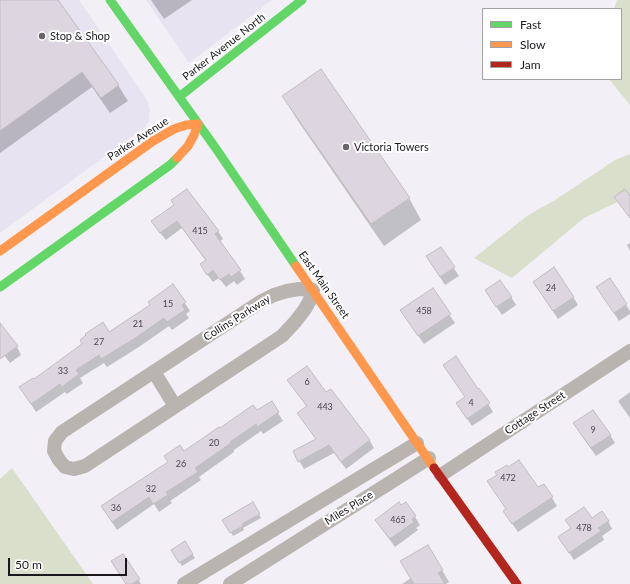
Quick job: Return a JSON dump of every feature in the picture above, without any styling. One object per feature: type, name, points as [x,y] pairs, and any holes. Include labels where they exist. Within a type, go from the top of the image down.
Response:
[{"type":"main road","name":"East Main Street","points":[[110,0],[218,150],[417,443],[517,584]]},
{"type":"main road","name":"Parker Avenue North","points":[[179,97],[302,0]]},
{"type":"main road","name":"Parker Avenue","points":[[0,251],[153,141],[174,129],[186,125],[198,124]]},
{"type":"main road","points":[[0,287],[170,165],[188,146],[198,124]]},
{"type":"street","name":"Collins Parkway","points":[[299,289],[313,290],[305,309],[282,336],[85,466],[74,469],[65,467],[59,460],[54,451],[55,441],[62,432],[260,302],[287,291],[299,289]]},
{"type":"street","name":"Cottage Street","points":[[441,475],[630,352]]},
{"type":"street","points":[[154,372],[175,406]]},
{"type":"street","name":"Miles Place","points":[[184,584],[417,443]]},
{"type":"street","name":"Miles Place","points":[[230,584],[429,458]]},
{"type":"street","points":[[256,540],[270,559]]},
{"type":"shaded area","points":[[0,0],[79,0],[147,100],[150,109],[149,122],[145,127],[0,233]]},
{"type":"shaded area","points":[[146,0],[272,0],[189,63]]},
{"type":"green space","points":[[617,0],[630,0],[630,105],[610,80],[622,80],[622,8],[614,8]]},
{"type":"green space","points":[[630,154],[630,196],[584,218],[512,278],[474,258],[527,216],[555,200],[615,160]]},
{"type":"green space","points":[[12,468],[93,584],[0,584],[0,479]]},
{"type":"building","name":"Stop & Shop","points":[[0,0],[58,0],[119,85],[101,98],[82,72],[0,131]]},
{"type":"building","name":"Victoria Towers","points":[[321,69],[410,198],[371,224],[282,96]]},
{"type":"building","points":[[187,189],[219,231],[215,234],[241,270],[231,277],[229,274],[220,280],[213,270],[207,275],[200,264],[206,260],[177,221],[160,233],[151,221],[174,205],[171,200]]},
{"type":"building","points":[[625,189],[630,196],[630,218],[614,197]]},
{"type":"building","points":[[441,247],[455,267],[440,277],[426,256]]},
{"type":"building","points":[[554,267],[574,297],[553,311],[533,282]]},
{"type":"building","points":[[610,278],[627,304],[614,313],[596,287]]},
{"type":"building","points":[[500,280],[512,297],[496,307],[485,290]]},
{"type":"building","points":[[173,284],[186,302],[182,305],[185,310],[167,322],[164,318],[134,339],[101,359],[99,355],[76,370],[79,374],[62,387],[60,384],[31,404],[19,387],[33,378],[34,379],[82,344],[80,340],[86,335],[85,334],[103,322],[109,332],[150,305],[148,302]]},
{"type":"building","points":[[433,288],[451,314],[418,336],[400,310]]},
{"type":"building","points":[[0,323],[18,346],[0,359]]},
{"type":"building","points":[[456,356],[478,389],[479,388],[490,403],[467,419],[456,403],[465,397],[443,365]]},
{"type":"building","points":[[307,366],[326,392],[331,389],[370,440],[341,462],[329,445],[298,462],[293,451],[316,439],[297,413],[307,406],[287,380]]},
{"type":"building","points":[[272,401],[279,412],[257,427],[256,424],[195,468],[198,472],[166,492],[168,495],[153,504],[149,497],[112,522],[101,506],[168,462],[164,456],[180,445],[184,451],[253,405],[257,410]]},
{"type":"building","points":[[593,410],[611,435],[591,448],[573,423]]},
{"type":"building","points":[[519,460],[538,487],[544,484],[553,497],[512,524],[503,511],[506,509],[487,481],[497,475],[495,472],[507,465],[508,467]]},
{"type":"building","points":[[253,502],[260,514],[230,533],[222,520]]},
{"type":"building","points":[[399,502],[401,505],[406,502],[416,516],[412,519],[414,522],[390,539],[375,520]]},
{"type":"building","points":[[584,507],[592,518],[602,511],[609,521],[598,528],[601,531],[569,553],[558,537],[571,528],[565,520]]},
{"type":"building","points":[[185,541],[193,554],[179,563],[171,550]]},
{"type":"building","points":[[428,545],[443,570],[438,573],[445,584],[414,584],[400,561]]},
{"type":"building","points":[[123,554],[140,579],[132,584],[126,584],[111,561]]},
{"type":"traffic: fast","points":[[110,0],[217,150],[296,266]]},
{"type":"traffic: fast","points":[[179,97],[302,0]]},
{"type":"traffic: fast","points":[[0,287],[170,165],[177,158]]},
{"type":"traffic: slow","points":[[0,251],[153,141],[174,129],[186,125],[198,124],[188,146],[177,158]]},
{"type":"traffic: slow","points":[[296,266],[434,468]]},
{"type":"traffic: jam","points":[[434,468],[517,584]]},
{"type":"place","name":"Stop & Shop","points":[[42,36]]},
{"type":"place","name":"Victoria Towers","points":[[346,147]]}]
